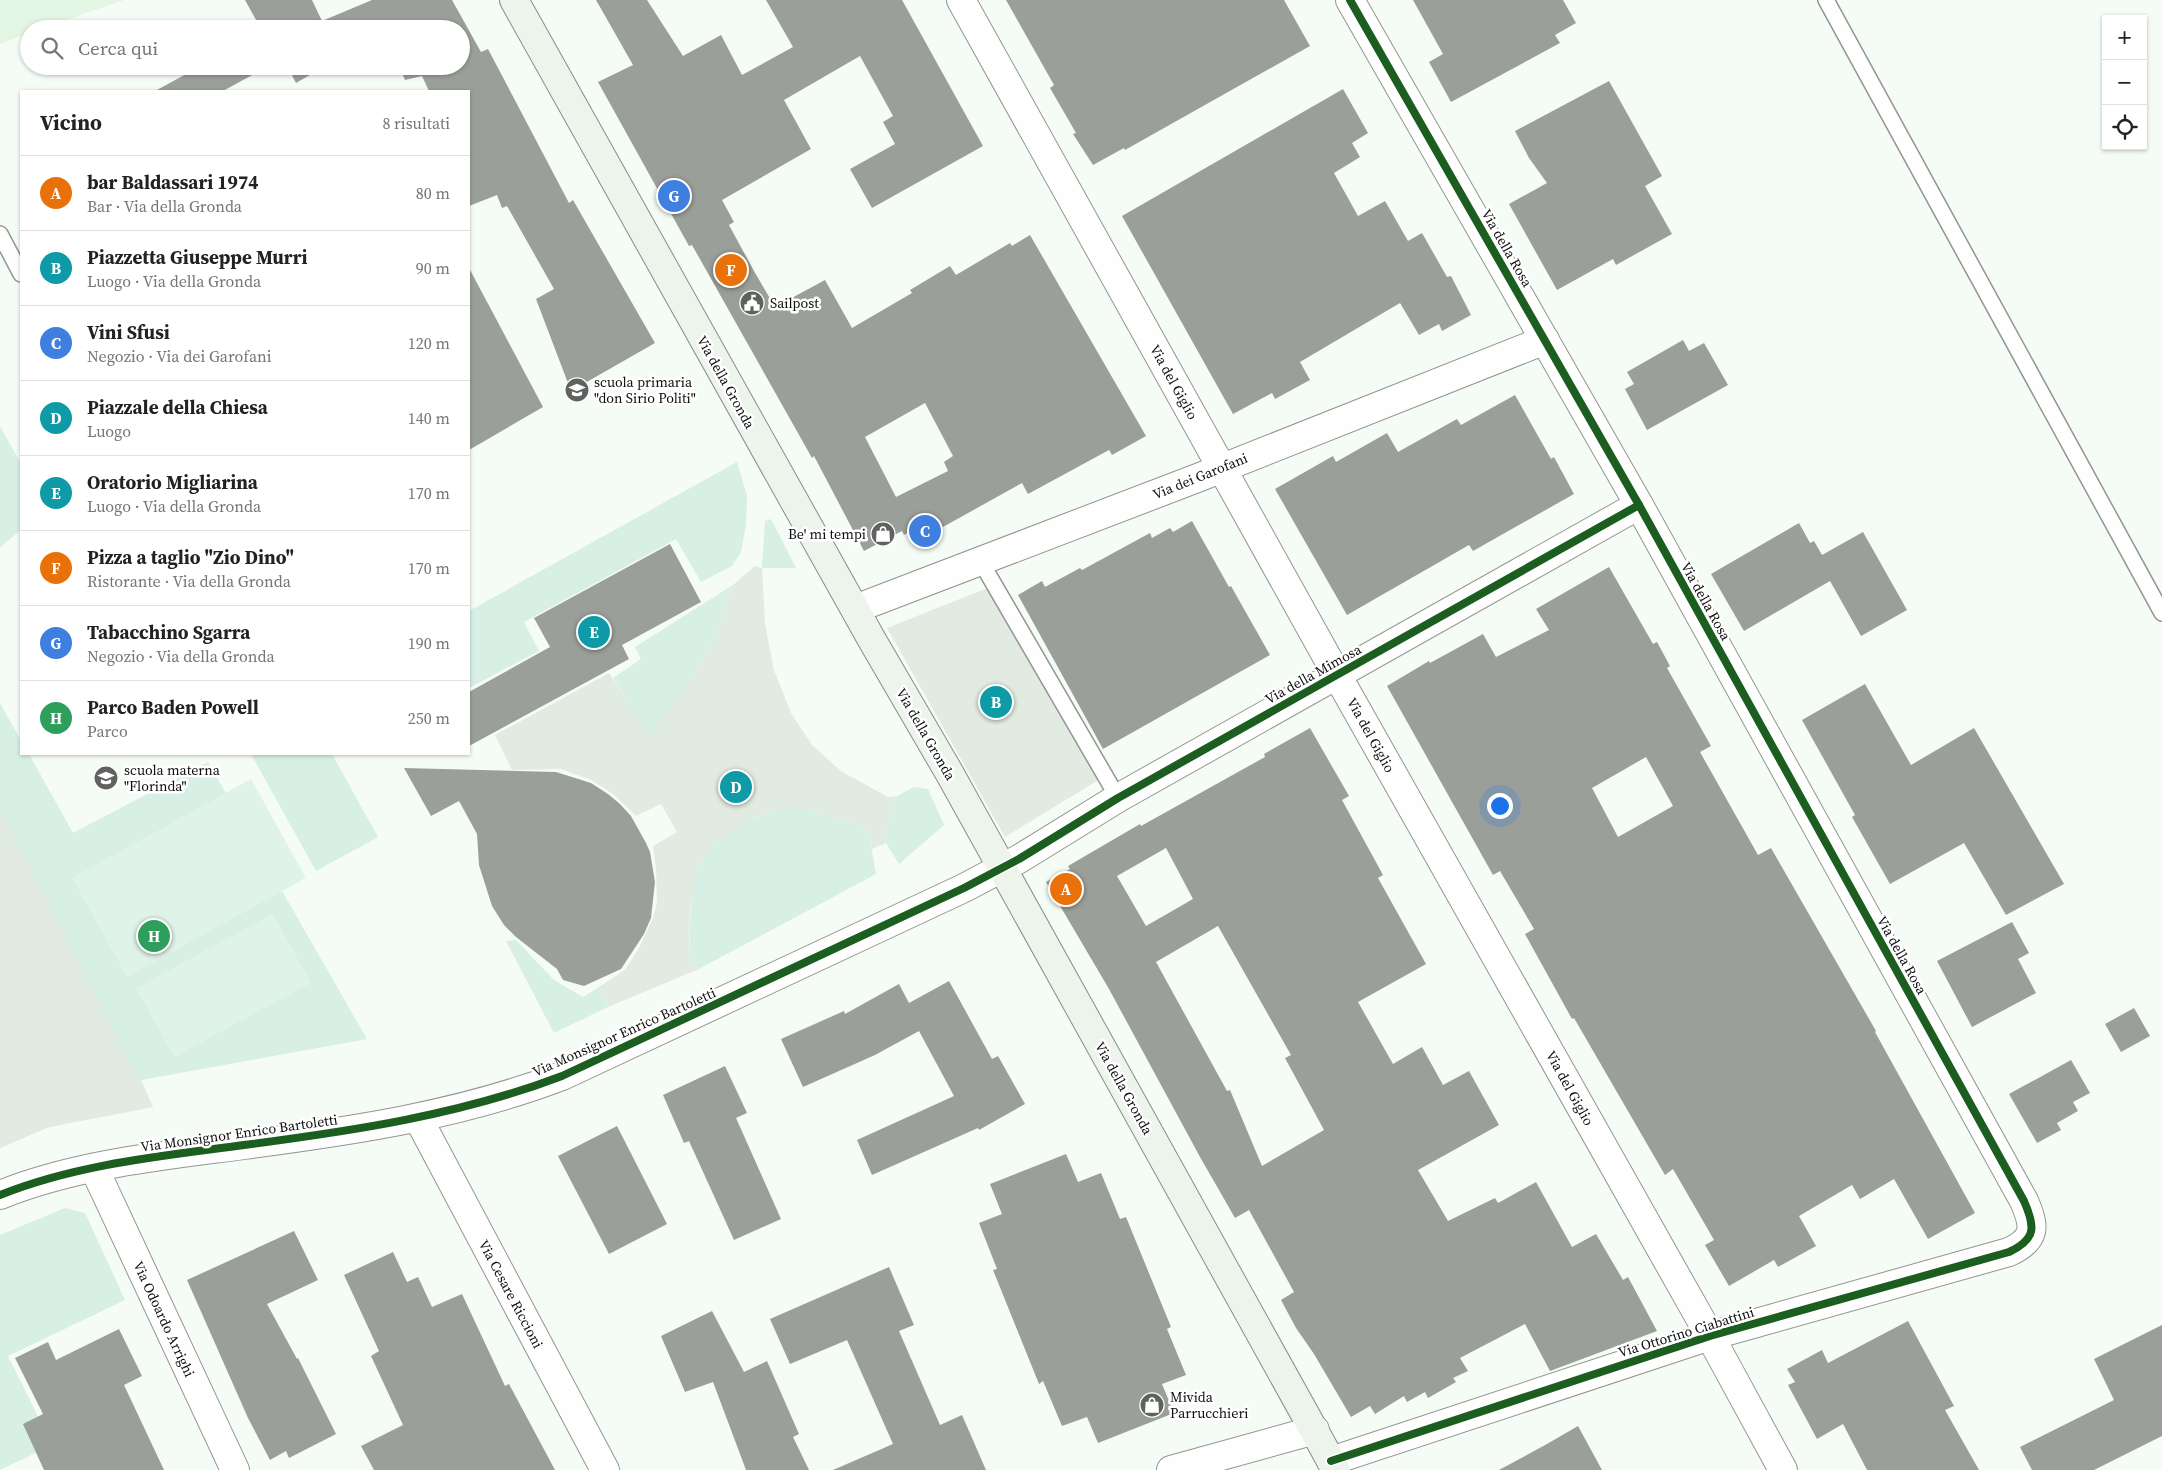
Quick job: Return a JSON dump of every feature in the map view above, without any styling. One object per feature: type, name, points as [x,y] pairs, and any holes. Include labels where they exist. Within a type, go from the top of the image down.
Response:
[{"type":"street","name":"Via della Gronda","points":[[514,0],[1002,868],[1334,1465]]},
{"type":"street","name":"Via del Giglio","points":[[961,0],[1337,675],[1710,1336],[1783,1470]]},
{"type":"street","name":"Via della Rosa","points":[[1350,0],[1638,505],[2032,1218]]},
{"type":"street","name":"Via dei Garofani","points":[[855,609],[981,562],[1545,340]]},
{"type":"street","name":"Via della Mimosa","points":[[1002,868],[1118,798],[1638,505]]},
{"type":"street","name":"Via Monsignor Enrico Bartoletti","points":[[0,1195],[31,1182],[67,1173],[418,1118],[498,1098],[562,1076],[956,892],[1002,868]]},
{"type":"street","name":"Via Cesare Riccioni","points":[[418,1118],[605,1470]]},
{"type":"street","name":"Via Odoardo Arrighi","points":[[94,1168],[235,1470]]},
{"type":"street","name":"Via Ottorino Ciabattini","points":[[1334,1465],[1710,1336],[2009,1252],[2019,1247],[2030,1237],[2032,1218]]},
{"type":"street","points":[[1171,1470],[1315,1430]]},
{"type":"lane","points":[[1826,0],[2162,613]]},
{"type":"lane","points":[[0,234],[20,272]]},
{"type":"lane","points":[[981,562],[1118,798]]},
{"type":"green space","points":[[0,0],[124,0],[66,20],[20,20],[20,36],[0,44]]},
{"type":"green space","points":[[0,426],[20,462],[20,531],[0,547]]},
{"type":"green space","points":[[737,462],[747,496],[746,524],[741,552],[732,566],[701,582],[676,539],[524,622],[539,651],[470,687],[470,610]]},
{"type":"green space","points":[[771,519],[796,568],[762,568],[765,521]]},
{"type":"green space","points":[[733,585],[716,634],[693,677],[650,736],[613,678],[641,659],[635,647]]},
{"type":"green space","points":[[0,703],[20,739],[20,755],[30,755],[73,833],[208,762],[367,1039],[141,1080],[153,1107],[49,1127],[0,1148]]},
{"type":"green space","points":[[252,755],[333,755],[378,837],[316,871]]},
{"type":"green space","points":[[251,779],[306,878],[127,977],[72,878]]},
{"type":"green space","points":[[914,787],[928,789],[944,825],[899,864],[886,843],[885,833],[897,796]]},
{"type":"green space","points":[[778,809],[807,809],[868,829],[876,874],[699,969],[690,962],[690,922],[699,865],[707,853],[724,836],[745,823]]},
{"type":"green space","points":[[273,914],[311,983],[174,1057],[136,988]]},
{"type":"green space","points":[[516,940],[554,980],[583,997],[599,987],[610,1006],[554,1033],[506,941]]},
{"type":"green space","points":[[65,1208],[85,1213],[125,1300],[8,1356],[52,1445],[0,1470],[0,1235]]},
{"type":"shaded area","points":[[755,566],[762,568],[765,624],[774,670],[791,713],[812,745],[841,771],[888,797],[897,796],[885,833],[886,843],[872,849],[868,829],[807,809],[778,809],[754,818],[714,844],[699,864],[691,904],[689,937],[690,962],[699,969],[610,1006],[599,987],[625,970],[639,948],[653,918],[657,903],[653,846],[677,832],[661,804],[636,816],[613,794],[591,780],[561,769],[512,770],[495,735],[609,673],[650,735],[693,677],[716,634],[733,585]]},
{"type":"shaded area","points":[[995,585],[1105,776],[1005,837],[887,628]]},
{"type":"shaded area","points":[[0,809],[153,1107],[49,1127],[0,1148]]},
{"type":"building","points":[[245,0],[312,0],[322,20],[256,20]]},
{"type":"building","points":[[372,0],[452,0],[463,20],[324,20]]},
{"type":"building","points":[[596,0],[647,0],[683,56],[721,35],[742,75],[793,47],[766,0],[902,0],[983,146],[872,208],[850,169],[895,144],[883,122],[893,116],[860,56],[784,100],[811,149],[722,200],[734,222],[729,225],[754,271],[775,307],[825,280],[852,328],[912,293],[910,290],[950,266],[956,275],[1010,243],[1012,246],[1030,235],[1146,436],[1112,455],[1109,450],[1028,494],[1022,483],[934,532],[930,521],[904,535],[902,531],[864,551],[814,456],[812,458],[692,245],[689,246],[598,82],[633,65]],"holes":[[[925,403],[953,456],[944,462],[948,471],[896,497],[865,437]]]},
{"type":"building","points":[[1006,0],[1284,0],[1310,46],[1125,150],[1124,148],[1093,165],[1073,134],[1076,133],[1050,88],[1054,85]]},
{"type":"building","points":[[1413,0],[1563,0],[1576,23],[1555,35],[1560,43],[1451,102],[1429,62],[1443,54]]},
{"type":"building","points":[[470,32],[481,52],[488,49],[569,203],[573,200],[655,343],[571,391],[536,299],[554,289],[507,206],[502,208],[497,195],[470,206],[470,90],[429,90],[422,76],[405,80],[403,75],[470,75]]},
{"type":"building","points":[[184,75],[252,75],[225,90],[157,90]]},
{"type":"building","points":[[292,75],[310,75],[296,83]]},
{"type":"building","points":[[1609,81],[1662,176],[1645,186],[1672,234],[1616,265],[1613,259],[1557,290],[1509,204],[1547,183],[1529,158],[1515,131]]},
{"type":"building","points":[[1343,89],[1368,133],[1352,143],[1360,157],[1334,173],[1358,216],[1385,201],[1408,241],[1422,233],[1447,277],[1451,276],[1471,315],[1442,331],[1439,324],[1419,335],[1400,303],[1300,362],[1310,380],[1275,399],[1272,393],[1233,414],[1122,216]]},
{"type":"building","points":[[470,270],[543,407],[470,449]]},
{"type":"building","points":[[1683,340],[1689,351],[1704,343],[1728,385],[1647,430],[1625,389],[1634,384],[1627,372]]},
{"type":"building","points":[[1515,395],[1551,459],[1554,457],[1574,494],[1473,551],[1469,545],[1347,615],[1275,489],[1333,456],[1336,462],[1387,433],[1398,452],[1457,419],[1461,425]]},
{"type":"building","points":[[1192,521],[1270,655],[1103,749],[1018,595],[1042,581],[1045,587],[1080,568],[1082,570],[1150,533],[1152,538],[1170,528],[1173,532]]},
{"type":"building","points":[[1799,523],[1810,543],[1814,541],[1822,555],[1863,532],[1907,610],[1861,636],[1830,581],[1744,631],[1711,574]]},
{"type":"building","points":[[670,544],[701,602],[622,645],[629,659],[470,745],[470,691],[550,647],[534,618]]},
{"type":"building","points":[[1609,567],[1653,644],[1657,642],[1670,666],[1667,668],[1711,746],[1700,752],[1758,855],[1771,848],[1876,1031],[1975,1213],[1928,1239],[1894,1179],[1860,1199],[1852,1185],[1799,1216],[1816,1246],[1778,1267],[1774,1260],[1729,1286],[1705,1245],[1714,1240],[1673,1169],[1665,1175],[1574,1018],[1572,1019],[1525,934],[1534,929],[1500,871],[1493,875],[1387,686],[1429,661],[1430,663],[1483,634],[1496,657],[1549,630],[1536,609]],"holes":[[[1646,757],[1673,806],[1618,837],[1592,788]]]},
{"type":"building","points":[[1865,684],[1911,765],[1974,728],[2064,884],[2006,915],[1964,843],[1890,884],[1852,817],[1855,815],[1802,720]]},
{"type":"building","points":[[1310,728],[1349,796],[1342,800],[1383,875],[1378,878],[1426,964],[1358,1002],[1393,1064],[1422,1047],[1443,1085],[1469,1071],[1499,1125],[1418,1170],[1448,1221],[1495,1198],[1498,1203],[1536,1182],[1572,1247],[1596,1234],[1623,1280],[1628,1277],[1657,1331],[1550,1371],[1525,1324],[1460,1358],[1468,1371],[1453,1378],[1456,1382],[1428,1398],[1425,1392],[1407,1402],[1404,1396],[1375,1414],[1370,1406],[1351,1417],[1314,1354],[1296,1328],[1281,1300],[1294,1292],[1249,1210],[1235,1218],[1109,989],[1046,882],[1070,869],[1068,866],[1140,824],[1141,826],[1265,757],[1264,754]],"holes":[[[1166,848],[1193,899],[1146,926],[1117,876]],[[1218,926],[1291,1055],[1285,1058],[1324,1130],[1262,1166],[1230,1090],[1227,1091],[1156,962]]]},
{"type":"building","points":[[404,768],[556,772],[591,783],[620,804],[631,816],[646,843],[650,852],[655,882],[651,918],[644,934],[621,969],[584,986],[563,980],[557,969],[516,937],[504,925],[492,906],[479,865],[477,834],[459,801],[431,816]]},
{"type":"building","points":[[2012,922],[2029,953],[2018,959],[2036,993],[1972,1027],[1937,961]]},
{"type":"building","points":[[949,981],[992,1059],[998,1056],[1025,1104],[979,1130],[978,1128],[872,1175],[857,1140],[954,1096],[919,1031],[875,1055],[803,1087],[781,1039],[844,1011],[845,1014],[899,984],[909,1003]]},
{"type":"building","points":[[2134,1008],[2150,1036],[2121,1052],[2105,1024]]},
{"type":"building","points":[[2071,1060],[2090,1093],[2073,1102],[2078,1111],[2057,1123],[2061,1130],[2037,1143],[2009,1094]]},
{"type":"building","points":[[725,1066],[747,1113],[736,1118],[781,1219],[734,1240],[689,1141],[684,1143],[663,1095]]},
{"type":"building","points":[[617,1126],[667,1224],[609,1254],[558,1156]]},
{"type":"building","points":[[1066,1154],[1078,1182],[1101,1173],[1120,1219],[1126,1217],[1171,1327],[1167,1329],[1186,1375],[1162,1384],[1174,1413],[1098,1443],[1087,1417],[1062,1426],[1043,1381],[1039,1384],[993,1270],[997,1269],[979,1223],[1002,1214],[990,1184]]},
{"type":"building","points":[[294,1231],[318,1280],[267,1304],[298,1358],[336,1434],[289,1458],[286,1451],[270,1460],[248,1418],[187,1280]]},
{"type":"building","points":[[393,1252],[407,1282],[418,1277],[432,1307],[462,1294],[505,1386],[509,1384],[555,1470],[374,1470],[361,1446],[403,1425],[371,1356],[379,1351],[344,1275]]},
{"type":"building","points":[[889,1267],[914,1325],[899,1331],[940,1425],[962,1415],[986,1470],[833,1470],[893,1444],[847,1340],[790,1364],[770,1319]]},
{"type":"building","points":[[712,1311],[744,1372],[767,1361],[799,1434],[793,1437],[809,1470],[746,1470],[713,1382],[685,1392],[661,1336]]},
{"type":"building","points":[[1908,1321],[1954,1406],[1945,1410],[1979,1470],[1867,1470],[1843,1424],[1817,1439],[1788,1385],[1795,1382],[1787,1369],[1822,1350],[1828,1363]]},
{"type":"building","points":[[2162,1325],[2162,1436],[2094,1470],[2032,1470],[2020,1447],[2114,1400],[2094,1359]]},
{"type":"building","points":[[119,1329],[142,1376],[124,1385],[164,1470],[44,1470],[23,1424],[43,1414],[15,1358],[48,1342],[56,1360]]},
{"type":"building","points":[[1578,1426],[1602,1470],[1499,1470],[1547,1444]]},
{"type":"cycle path","points":[[1331,1461],[1710,1336],[2009,1252],[2025,1242],[2031,1231],[2030,1218],[2024,1201],[1639,505],[1350,0]]},
{"type":"cycle path","points":[[0,1195],[29,1184],[120,1162],[325,1134],[405,1120],[484,1101],[562,1076],[964,888],[1019,859],[1118,798],[1639,505]]},
{"type":"place","name":"Tabacchino Sgarra","points":[[674,196]]},
{"type":"place","name":"Pizza a taglio \"Zio Dino\"","points":[[731,270]]},
{"type":"place","name":"Sailpost","points":[[752,303]]},
{"type":"place","name":"scuola primaria \"don Sirio Politi\"","points":[[577,390]]},
{"type":"place","name":"Vini Sfusi","points":[[925,531]]},
{"type":"place","name":"Be' mi tempi","points":[[883,534]]},
{"type":"place","name":"Oratorio Migliarina","points":[[594,632]]},
{"type":"place","name":"Piazzetta Giuseppe Murri","points":[[996,702]]},
{"type":"place","name":"scuola materna \"Florinda\"","points":[[106,778]]},
{"type":"place","name":"Piazzale della Chiesa","points":[[736,787]]},
{"type":"place","name":"bar Baldassari 1974","points":[[1066,889]]},
{"type":"place","name":"Parco Baden Powell","points":[[154,936]]},
{"type":"place","name":"Mivida Parrucchieri","points":[[1152,1405]]}]
